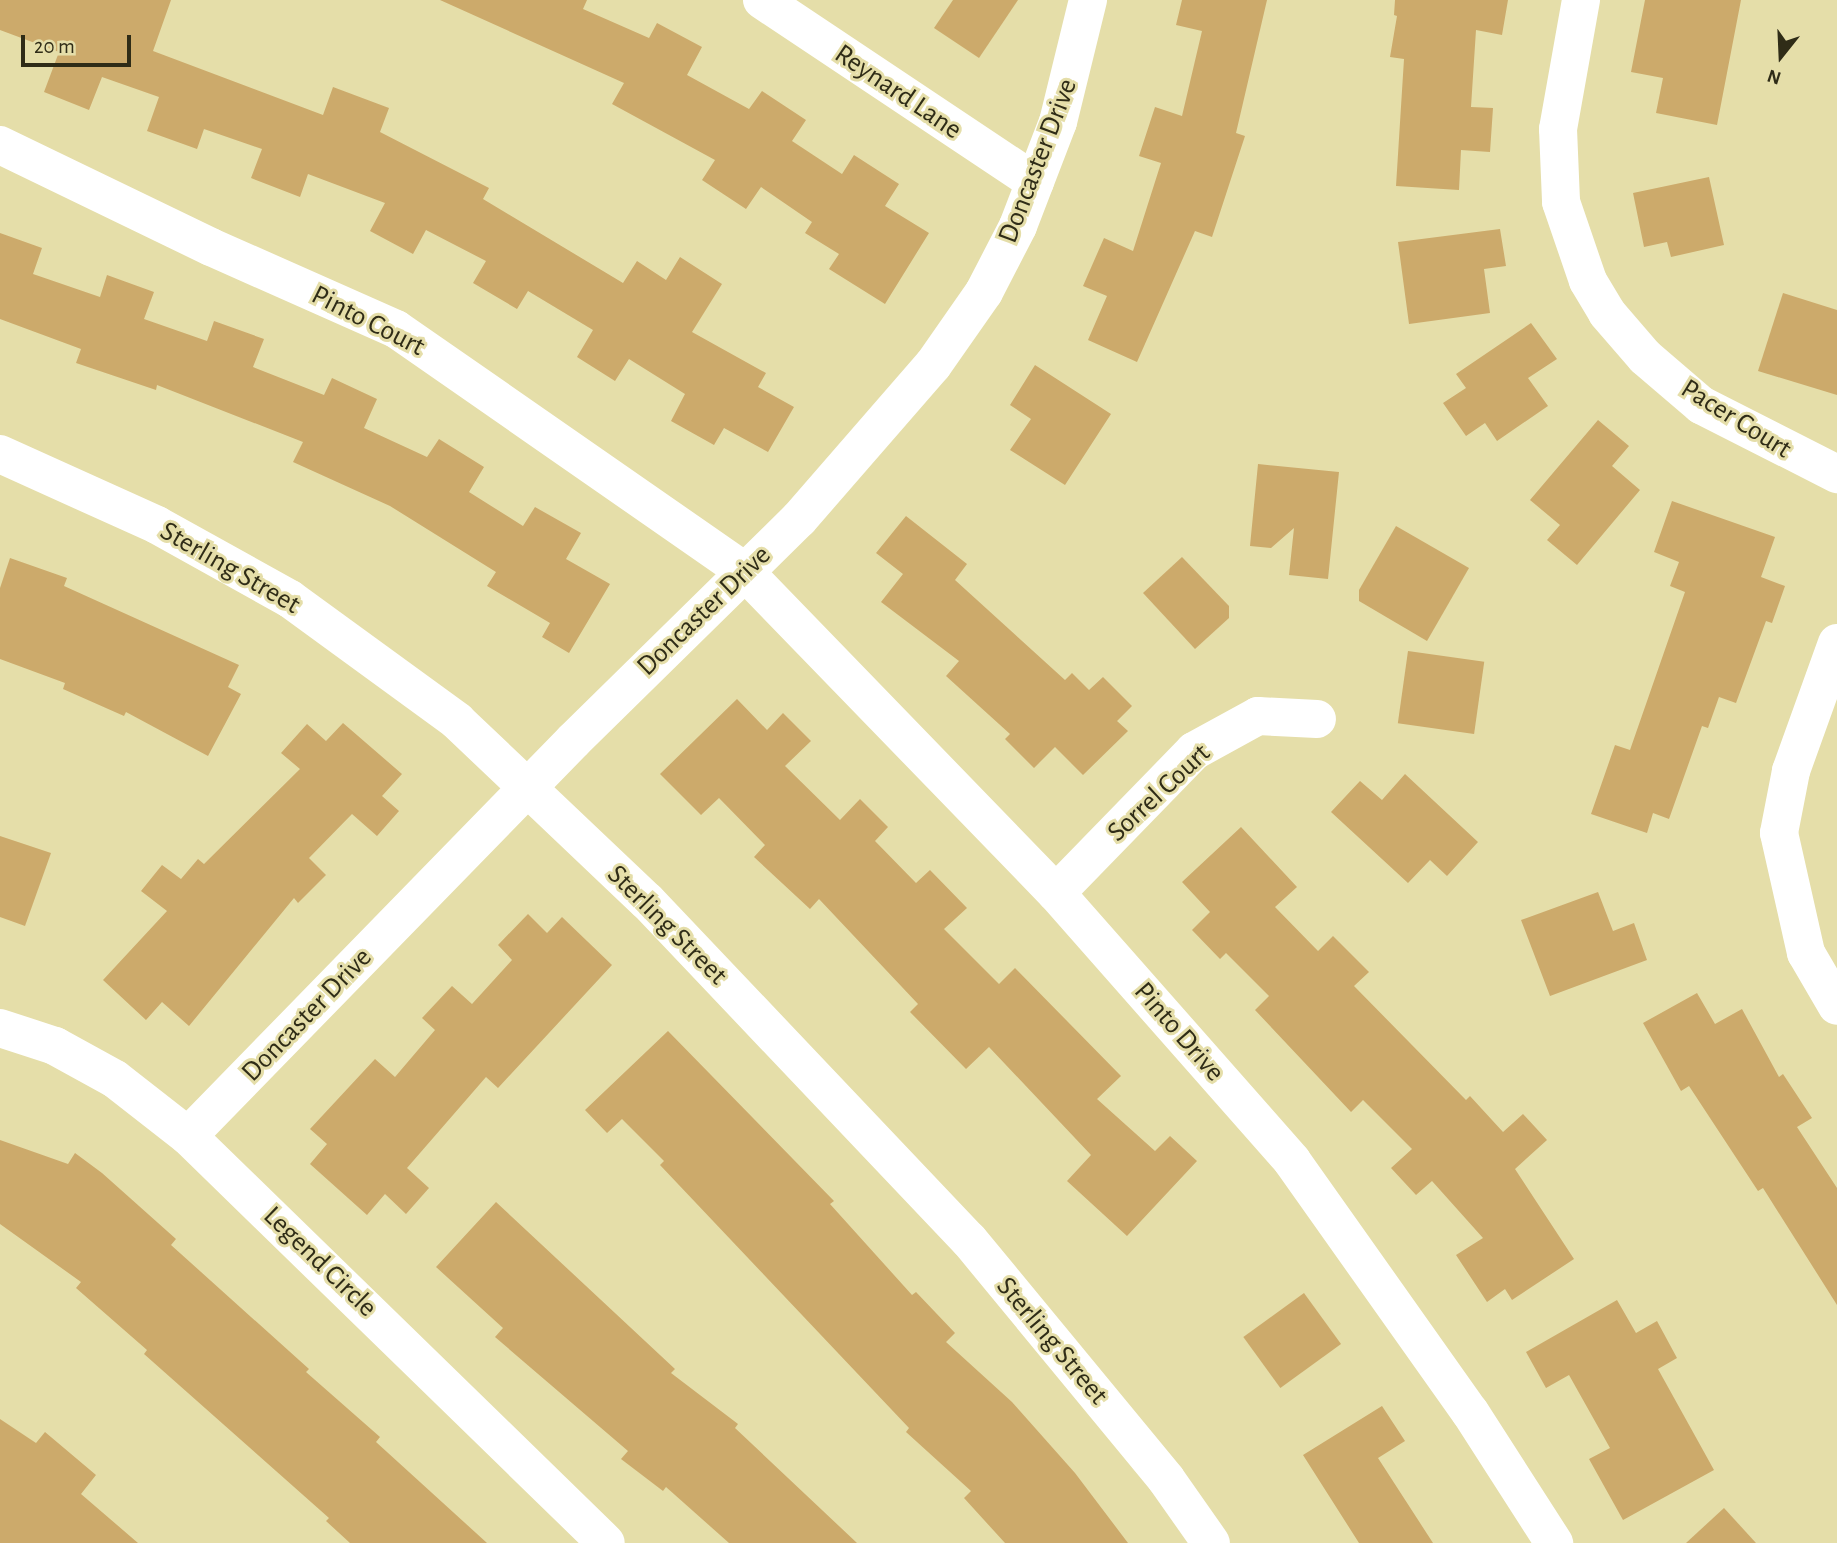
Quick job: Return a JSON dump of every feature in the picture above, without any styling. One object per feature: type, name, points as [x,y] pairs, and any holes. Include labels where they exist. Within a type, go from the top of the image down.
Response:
[{"type":"street","name":"Reynard Lane","points":[[762,0],[1035,181]]},
{"type":"street","name":"Doncaster Drive","points":[[188,1136],[743,570],[799,519],[933,365],[984,292],[1035,181],[1058,122],[1088,0]]},
{"type":"street","name":"Pacer Court","points":[[1581,0],[1558,129],[1561,202],[1588,281],[1607,313],[1645,357],[1701,405],[1801,460],[1837,474]]},
{"type":"street","name":"Pinto Court","points":[[0,145],[211,247],[396,329],[743,570]]},
{"type":"street","name":"Sterling Street","points":[[0,454],[157,525],[290,598],[457,721],[527,790],[648,901],[969,1240],[1166,1479],[1211,1543]]},
{"type":"street","name":"Pinto Drive","points":[[743,570],[1056,893],[1292,1161],[1471,1412],[1554,1543]]},
{"type":"street","points":[[1837,643],[1791,771],[1779,833],[1806,953],[1837,1006]]},
{"type":"street","name":"Sorrel Court","points":[[1056,893],[1194,751],[1258,716],[1317,719]]},
{"type":"street","name":"Legend Circle","points":[[0,1028],[55,1046],[115,1079],[188,1136],[606,1543]]},
{"type":"building","points":[[0,0],[171,0],[153,51],[323,115],[333,87],[389,108],[380,132],[489,188],[483,199],[623,283],[637,261],[666,280],[680,257],[722,284],[692,332],[766,373],[758,387],[794,407],[768,452],[724,428],[714,445],[671,421],[685,394],[629,359],[615,381],[577,357],[593,330],[528,291],[517,309],[473,283],[486,261],[426,230],[413,254],[370,231],[385,203],[308,174],[300,197],[251,178],[262,149],[204,129],[197,149],[147,131],[159,97],[102,77],[89,110],[44,92],[59,52],[0,30]]},
{"type":"building","points":[[440,0],[587,0],[583,9],[649,38],[657,23],[702,47],[687,75],[749,109],[762,91],[806,120],[792,141],[842,174],[854,155],[899,184],[885,206],[929,233],[885,304],[829,269],[839,254],[805,233],[812,222],[761,187],[746,209],[702,180],[715,160],[612,104],[624,83]]},
{"type":"building","points":[[953,0],[1018,0],[979,58],[934,28]]},
{"type":"building","points":[[1182,0],[1267,0],[1236,133],[1245,136],[1212,237],[1195,231],[1137,362],[1088,340],[1107,296],[1083,286],[1104,238],[1133,251],[1161,163],[1139,156],[1155,107],[1182,116],[1202,31],[1176,25]]},
{"type":"building","points":[[1395,0],[1508,0],[1502,35],[1476,30],[1471,107],[1493,108],[1490,152],[1461,150],[1459,190],[1396,186],[1404,59],[1390,57],[1397,16],[1394,15]]},
{"type":"building","points":[[1645,0],[1741,0],[1717,125],[1656,113],[1663,78],[1631,72]]},
{"type":"building","points":[[1709,177],[1724,245],[1671,257],[1667,242],[1644,247],[1633,193]]},
{"type":"building","points":[[1500,229],[1506,266],[1484,269],[1490,313],[1409,324],[1398,242]]},
{"type":"building","points":[[0,233],[42,248],[33,274],[100,297],[107,275],[154,292],[144,319],[207,341],[214,321],[264,339],[253,367],[324,395],[332,378],[377,399],[364,428],[427,457],[439,439],[484,467],[469,492],[523,526],[535,507],[581,533],[566,559],[610,584],[569,653],[542,637],[550,623],[487,586],[496,572],[390,506],[293,462],[303,442],[157,385],[156,390],[76,363],[81,349],[0,319]]},
{"type":"building","points":[[1783,293],[1837,310],[1837,395],[1758,371]]},
{"type":"building","points":[[1531,323],[1557,359],[1528,378],[1548,406],[1497,441],[1485,423],[1466,436],[1443,403],[1466,388],[1456,374]]},
{"type":"building","points":[[1035,365],[1111,414],[1065,485],[1010,450],[1031,419],[1010,405]]},
{"type":"building","points":[[1598,420],[1629,446],[1612,466],[1640,490],[1577,565],[1547,540],[1560,525],[1530,500]]},
{"type":"building","points":[[1258,464],[1339,472],[1328,579],[1289,575],[1294,528],[1271,548],[1250,546]]},
{"type":"building","points":[[1672,501],[1775,537],[1761,577],[1785,586],[1772,623],[1766,621],[1736,703],[1719,697],[1708,728],[1702,726],[1669,819],[1653,813],[1647,833],[1591,814],[1615,745],[1630,750],[1685,592],[1670,586],[1679,562],[1654,552]]},
{"type":"building","points":[[906,516],[967,564],[955,580],[1065,680],[1072,673],[1089,690],[1103,677],[1132,706],[1117,721],[1128,731],[1083,775],[1055,747],[1034,768],[1005,739],[1010,734],[946,676],[959,661],[881,602],[903,574],[876,553]]},
{"type":"building","points":[[1396,526],[1469,568],[1427,641],[1359,601],[1359,590]]},
{"type":"building","points":[[1182,557],[1229,606],[1229,618],[1195,649],[1143,593]]},
{"type":"building","points":[[10,558],[67,578],[64,586],[239,665],[228,687],[241,694],[208,756],[126,712],[124,716],[63,689],[65,683],[0,659],[0,588]]},
{"type":"building","points":[[1408,651],[1484,662],[1474,734],[1398,723]]},
{"type":"building","points":[[737,699],[767,730],[783,713],[811,741],[785,766],[840,820],[860,799],[888,827],[875,841],[916,883],[930,870],[967,908],[944,929],[999,984],[1015,968],[1121,1076],[1097,1099],[1155,1151],[1170,1136],[1197,1161],[1127,1236],[1067,1181],[1091,1155],[989,1047],[966,1069],[910,1012],[918,1004],[819,899],[810,909],[754,857],[765,845],[719,798],[701,815],[660,774]]},
{"type":"building","points":[[343,723],[402,774],[382,796],[399,811],[377,836],[352,814],[309,858],[326,875],[298,903],[294,898],[189,1026],[162,1002],[146,1020],[103,980],[167,911],[141,891],[162,865],[181,879],[198,859],[204,864],[300,769],[281,753],[307,724],[326,741]]},
{"type":"building","points":[[1405,774],[1478,842],[1447,876],[1430,860],[1408,883],[1331,812],[1360,781],[1382,800]]},
{"type":"building","points":[[1241,827],[1297,887],[1275,907],[1318,951],[1333,936],[1369,972],[1354,986],[1466,1100],[1470,1096],[1503,1132],[1523,1114],[1547,1140],[1515,1169],[1574,1259],[1512,1300],[1505,1289],[1487,1302],[1456,1255],[1483,1238],[1432,1181],[1416,1195],[1391,1168],[1412,1149],[1363,1100],[1351,1112],[1255,1010],[1269,996],[1226,953],[1220,959],[1192,930],[1210,912],[1182,882]]},
{"type":"building","points":[[0,836],[51,853],[25,926],[0,917]]},
{"type":"building","points":[[1598,892],[1613,931],[1634,923],[1647,960],[1550,996],[1521,920]]},
{"type":"building","points":[[528,914],[547,933],[562,917],[612,965],[498,1088],[486,1077],[407,1168],[429,1188],[406,1214],[385,1194],[367,1215],[310,1164],[327,1144],[310,1129],[375,1059],[395,1077],[435,1030],[422,1018],[452,986],[472,1004],[512,960],[498,945]]},
{"type":"building","points":[[1697,993],[1715,1024],[1742,1009],[1779,1077],[1783,1074],[1812,1118],[1797,1127],[1837,1188],[1837,1305],[1763,1188],[1758,1191],[1689,1086],[1681,1091],[1643,1023]]},
{"type":"building","points":[[668,1031],[834,1201],[830,1204],[912,1295],[916,1292],[955,1333],[946,1342],[1012,1402],[1075,1473],[1128,1543],[1005,1543],[964,1498],[971,1491],[906,1432],[909,1428],[660,1165],[664,1161],[622,1119],[607,1133],[585,1110]]},
{"type":"building","points":[[0,1140],[68,1164],[75,1153],[102,1173],[176,1239],[171,1245],[309,1369],[306,1372],[380,1437],[376,1442],[487,1543],[350,1543],[326,1521],[329,1518],[144,1354],[147,1350],[76,1288],[81,1282],[0,1224]]},
{"type":"building","points":[[496,1202],[675,1369],[671,1373],[738,1424],[735,1428],[857,1543],[729,1543],[666,1487],[663,1491],[621,1459],[628,1451],[495,1337],[503,1328],[436,1267]]},
{"type":"building","points":[[1304,1293],[1341,1344],[1280,1388],[1243,1337]]},
{"type":"building","points":[[1617,1300],[1636,1333],[1657,1321],[1677,1358],[1658,1369],[1714,1470],[1623,1520],[1589,1459],[1610,1448],[1569,1375],[1546,1388],[1526,1352]]},
{"type":"building","points":[[1382,1406],[1405,1441],[1378,1458],[1433,1543],[1359,1543],[1303,1455]]},
{"type":"building","points":[[0,1419],[36,1443],[45,1432],[96,1475],[81,1494],[138,1543],[0,1543]]},
{"type":"building","points":[[1724,1508],[1756,1543],[1686,1543]]}]
